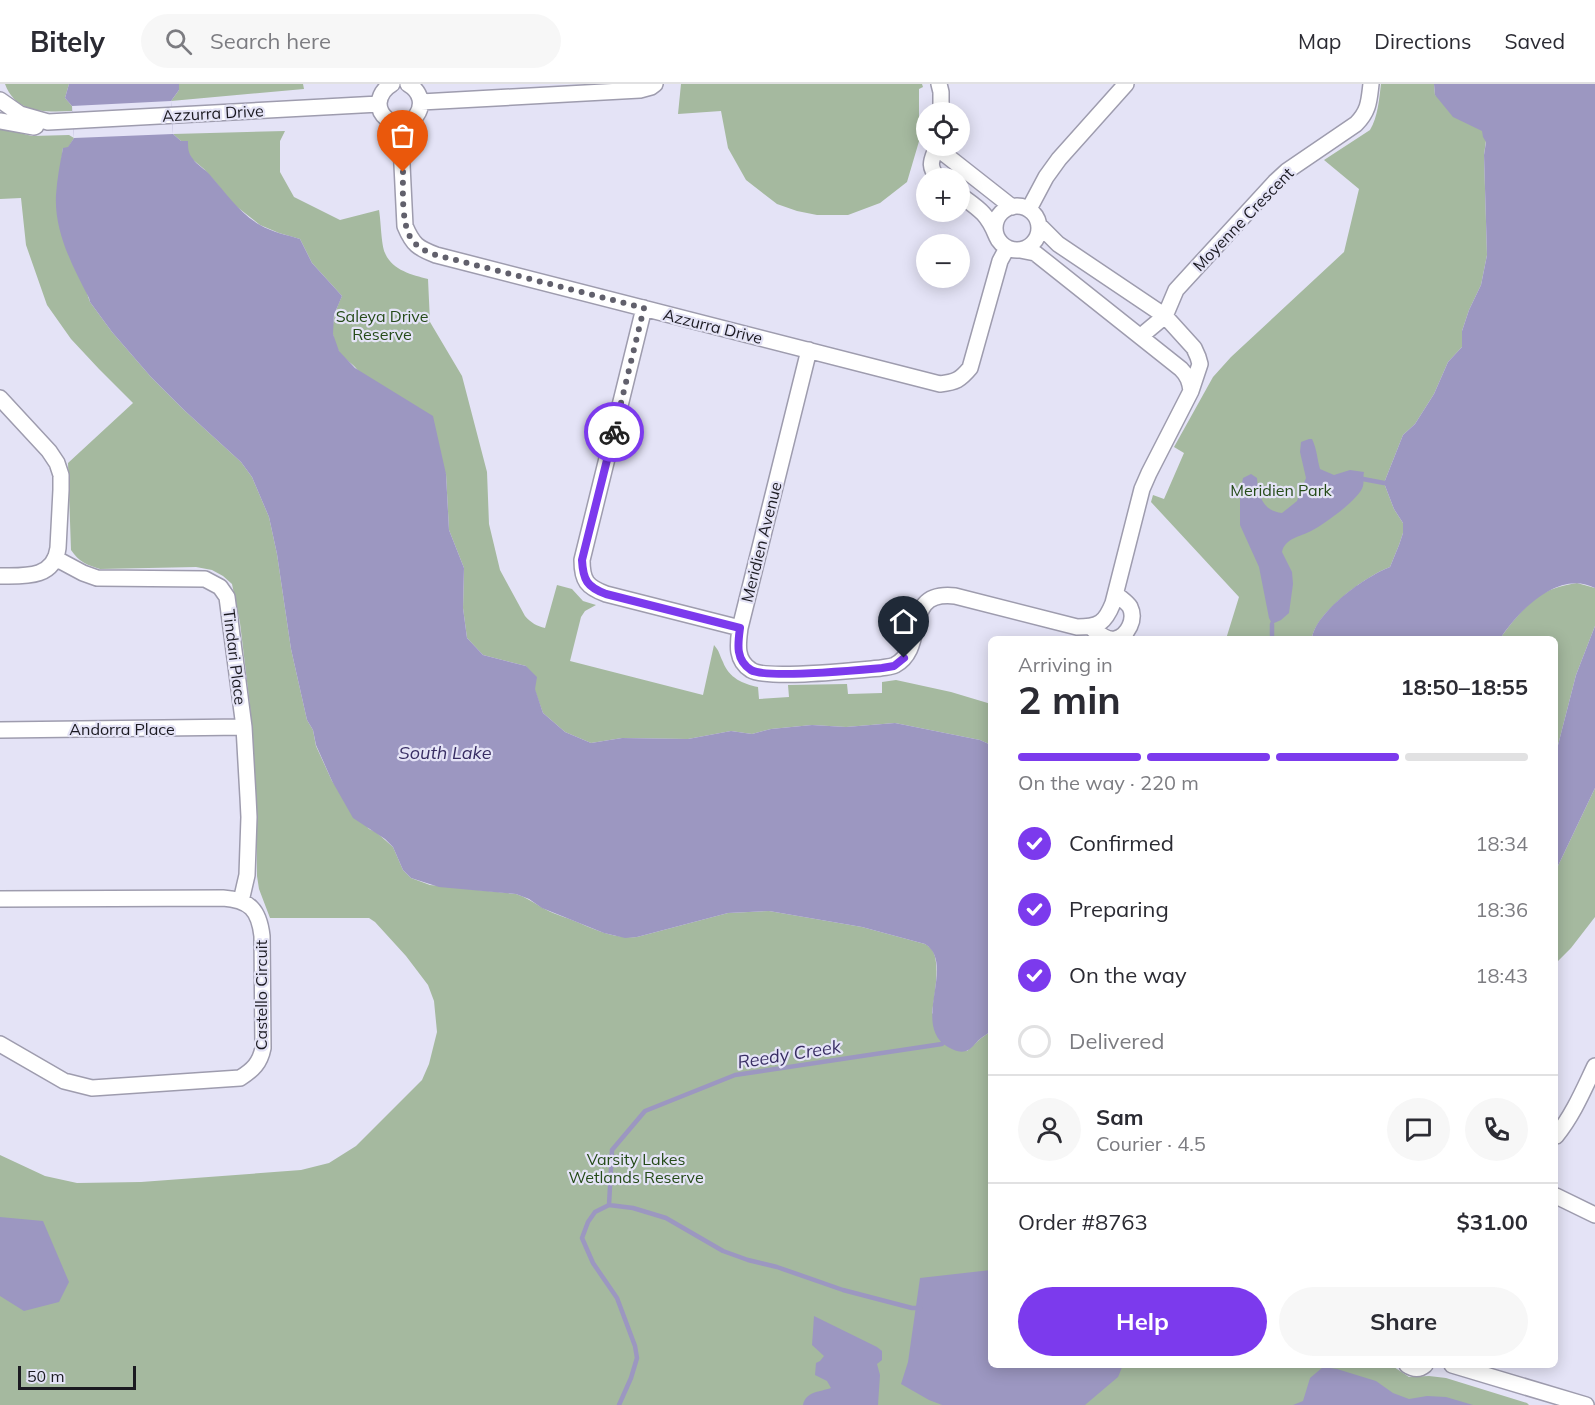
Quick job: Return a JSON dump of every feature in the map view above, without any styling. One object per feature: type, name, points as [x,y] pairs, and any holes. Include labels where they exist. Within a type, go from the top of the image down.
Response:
[{"type":"street","points":[[392,84],[383,91],[379,104],[386,118],[400,124],[411,121],[419,113],[421,102],[418,92],[408,84]]},
{"type":"street","points":[[421,102],[640,90],[656,84]]},
{"type":"street","points":[[939,84],[941,102]]},
{"type":"street","points":[[1029,209],[1046,177],[1059,159],[1126,84]]},
{"type":"street","name":"Moyenne Crescent","points":[[1141,336],[1165,316],[1176,290],[1275,182],[1363,117],[1367,110],[1371,84]]},
{"type":"street","points":[[0,100],[20,114],[48,122]]},
{"type":"street","name":"Azzurra Drive","points":[[0,121],[34,127],[48,122],[379,104]]},
{"type":"street","name":"Azzurra Drive","points":[[400,124],[405,226],[411,240],[422,249],[436,255],[940,384],[961,379],[970,368],[1000,261],[1013,249]]},
{"type":"street","points":[[948,156],[1012,207]]},
{"type":"street","points":[[970,202],[990,220],[1001,243],[1013,249],[1035,253],[1181,369],[1191,383],[1191,391]]},
{"type":"street","points":[[996,235],[995,227],[1003,212],[1020,206],[1029,209],[1035,214],[1039,225],[1037,239],[1027,248],[1013,249]]},
{"type":"street","points":[[1039,225],[1058,244],[1165,316],[1194,348],[1200,364],[1191,391],[1142,489],[1109,614],[1101,624],[1090,627]]},
{"type":"street","points":[[644,308],[582,560],[582,573],[587,584],[596,591],[740,628]]},
{"type":"street","name":"Meridien Avenue","points":[[809,350],[740,628],[737,647],[742,661],[752,671],[765,674],[786,674],[894,666],[904,658],[910,648],[923,606],[928,600],[944,594],[1077,627],[1090,627],[1103,636]]},
{"type":"street","points":[[0,398],[49,451],[61,475],[56,558],[44,571],[35,575],[0,576]]},
{"type":"street","name":"Tindari Place","points":[[56,558],[82,573],[97,578],[210,580],[220,586],[227,597],[244,727],[249,817],[247,875],[241,901]]},
{"type":"street","name":"Meridien Avenue","points":[[1116,594],[1130,607],[1132,617],[1130,627],[1120,636]]},
{"type":"street","name":"Andorra Place","points":[[0,730],[244,727]]},
{"type":"street","points":[[0,899],[223,898],[241,901]]},
{"type":"street","name":"Castello Circuit","points":[[0,1044],[64,1081],[92,1088],[240,1078],[257,1066],[263,1048],[261,928],[256,913],[250,905],[241,901]]},
{"type":"street","points":[[1558,1134],[1578,1102],[1595,1066]]},
{"type":"street","points":[[1558,1197],[1595,1215]]},
{"type":"street","points":[[1461,1368],[1558,1401],[1586,1405]]},
{"type":"green space","points":[[5,84],[69,84],[65,98],[72,106],[72,111],[42,111],[24,106],[16,101]]},
{"type":"green space","points":[[179,84],[303,84],[304,89],[171,101],[179,90]]},
{"type":"green space","points":[[681,84],[922,84],[923,87],[919,89],[919,102],[916,102],[916,152],[907,182],[880,203],[848,215],[817,215],[777,204],[746,180],[728,148],[721,111],[678,114]]},
{"type":"green space","name":"Meridien Park","points":[[1381,84],[1434,84],[1435,95],[1489,119],[1484,155],[1487,255],[1481,285],[1462,331],[1462,347],[1448,362],[1434,394],[1415,424],[1403,435],[1384,483],[1394,509],[1403,523],[1403,533],[1390,567],[1368,578],[1343,597],[1322,618],[1313,636],[1227,636],[1239,597],[1151,502],[1153,495],[1164,499],[1184,453],[1174,447],[1213,377],[1231,357],[1344,252],[1359,189],[1324,160],[1370,130],[1379,102]]},
{"type":"green space","name":"Varsity Lakes Wetlands Reserve","points":[[0,128],[32,136],[69,135],[74,138],[68,148],[63,148],[56,203],[90,302],[112,332],[151,377],[241,462],[252,477],[269,517],[277,554],[291,649],[307,720],[313,730],[316,746],[332,781],[369,829],[393,847],[403,870],[411,878],[430,885],[516,894],[553,913],[612,935],[637,937],[728,913],[769,911],[862,927],[925,944],[931,949],[936,963],[932,1013],[967,1051],[988,1033],[988,1368],[1396,1368],[1409,1377],[1446,1378],[1529,1405],[0,1405],[0,1155],[45,1176],[77,1183],[141,1182],[301,1170],[329,1163],[356,1146],[422,1080],[429,1064],[437,1032],[434,1001],[428,985],[406,956],[375,922],[369,918],[270,918],[259,889],[257,876],[256,794],[250,706],[240,623],[232,584],[212,570],[196,567],[100,569],[84,562],[71,550],[68,463],[133,403],[71,339],[47,305],[26,245],[21,198],[0,199]]},
{"type":"green space","name":"Saleya Drive Reserve","points":[[285,131],[280,141],[280,172],[294,197],[340,220],[379,210],[383,244],[388,259],[403,271],[428,279],[430,322],[462,376],[487,472],[489,524],[500,570],[525,616],[545,628],[557,585],[572,589],[583,601],[596,605],[585,611],[581,617],[570,661],[703,695],[714,645],[733,676],[742,682],[758,687],[759,699],[789,697],[788,685],[847,684],[848,694],[882,693],[882,682],[896,680],[988,703],[988,744],[980,740],[895,723],[846,727],[812,725],[771,729],[752,734],[731,731],[688,739],[622,738],[591,743],[565,732],[543,713],[526,666],[483,655],[467,638],[463,608],[464,568],[449,530],[446,474],[338,350],[333,336],[333,323],[342,296],[312,263],[300,239],[260,225],[232,203],[204,169],[192,159],[181,141],[173,134]]},
{"type":"green space","points":[[1577,583],[1595,588],[1595,626],[1576,675],[1558,745],[1558,636],[1502,636],[1537,598],[1554,588]]},
{"type":"green space","points":[[1595,788],[1595,917],[1558,961],[1558,866]]},
{"type":"water","name":"South Lake","points":[[69,84],[179,84],[179,90],[171,101],[173,134],[181,141],[188,141],[191,157],[252,220],[300,239],[312,263],[342,296],[334,315],[333,334],[339,351],[355,368],[433,416],[446,474],[449,530],[464,568],[463,608],[467,638],[483,655],[526,666],[537,677],[535,689],[543,713],[565,732],[591,743],[622,738],[688,739],[731,731],[752,734],[771,729],[812,725],[846,727],[895,723],[980,740],[988,744],[988,1033],[970,1049],[963,1052],[948,1047],[937,1037],[932,1010],[937,965],[934,953],[925,944],[862,927],[769,911],[728,913],[637,937],[625,938],[604,933],[542,908],[516,894],[439,887],[411,878],[403,870],[393,847],[353,818],[332,781],[316,745],[313,730],[307,720],[291,649],[277,554],[269,517],[252,477],[241,462],[151,377],[112,332],[90,302],[71,262],[61,236],[56,209],[63,148],[68,147],[74,138],[72,106],[65,98]]},
{"type":"water","points":[[1434,84],[1595,84],[1595,588],[1581,584],[1568,584],[1554,588],[1528,606],[1502,636],[1313,636],[1322,618],[1343,596],[1368,578],[1390,567],[1403,533],[1403,523],[1394,509],[1384,483],[1403,435],[1415,424],[1434,394],[1448,362],[1462,347],[1462,331],[1481,285],[1487,255],[1484,155],[1486,142],[1482,131],[1453,117],[1435,95]]},
{"type":"water","points":[[1312,439],[1314,443],[1320,469],[1334,475],[1350,470],[1364,472],[1363,486],[1355,498],[1340,511],[1317,528],[1290,541],[1284,547],[1282,552],[1292,572],[1293,584],[1289,613],[1272,624],[1259,567],[1240,525],[1240,494],[1243,478],[1251,474],[1257,478],[1262,501],[1275,512],[1282,513],[1297,501],[1306,478],[1300,452],[1301,442]]},
{"type":"water","points":[[1595,626],[1595,788],[1558,866],[1558,745],[1576,675]]},
{"type":"water","points":[[0,1217],[43,1221],[69,1282],[59,1302],[24,1311],[0,1296]]},
{"type":"water","points":[[988,1270],[988,1368],[1122,1368],[1118,1377],[1085,1405],[942,1405],[929,1400],[901,1384],[908,1362],[920,1278]]},
{"type":"water","points":[[814,1316],[882,1351],[882,1360],[877,1364],[880,1375],[878,1405],[803,1405],[810,1395],[831,1388],[827,1381],[815,1375],[816,1363],[824,1356],[812,1345]]},
{"type":"water","points":[[1322,1368],[1337,1369],[1376,1381],[1393,1393],[1409,1399],[1427,1396],[1446,1397],[1473,1405],[1293,1405],[1303,1401],[1310,1378]]},
{"type":"pier","points":[[171,101],[173,134],[74,138],[72,106]]},
{"type":"waterway","points":[[1363,479],[1384,483]]},
{"type":"waterway","points":[[1272,624],[1272,636]]},
{"type":"waterway","name":"Reedy Creek","points":[[609,1205],[612,1150],[645,1111],[735,1075],[942,1044]]},
{"type":"waterway","name":"Reedy Creek","points":[[619,1405],[637,1358],[635,1346],[617,1298],[593,1263],[582,1238],[595,1212],[609,1205],[633,1208],[666,1218],[723,1251],[748,1260],[777,1267],[843,1290],[912,1308],[920,1308]]},
{"type":"way so far","points":[[403,172],[405,226],[411,240],[422,249],[436,255],[644,308],[614,432]]},
{"type":"route","points":[[614,432],[582,560],[582,573],[587,584],[596,591],[606,594],[740,628],[737,647],[742,661],[752,671],[765,674],[786,674],[882,668],[894,666],[904,658]]}]
